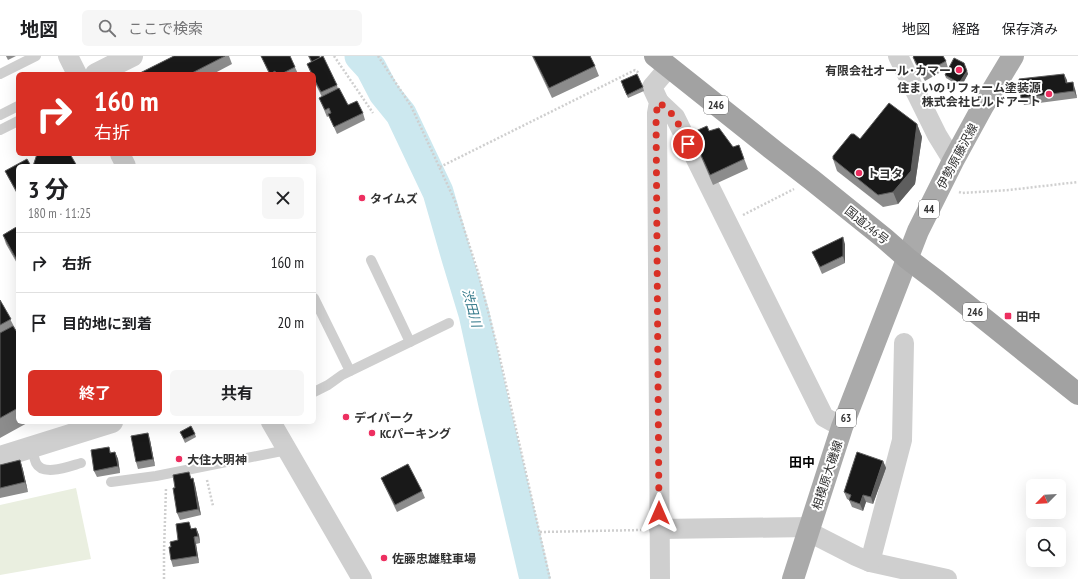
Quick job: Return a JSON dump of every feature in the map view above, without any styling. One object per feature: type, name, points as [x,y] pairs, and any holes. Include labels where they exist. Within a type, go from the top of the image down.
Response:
[{"type":"highway","name":"国道246号","points":[[662,61],[1078,394]]},
{"type":"main road","name":"伊勢原藤沢線","points":[[908,259],[918,231],[953,161],[983,106],[1013,56]]},
{"type":"main road","name":"相模原大磯線","points":[[793,579],[842,427],[908,259]]},
{"type":"street","points":[[68,56],[76,72]]},
{"type":"street","points":[[100,72],[132,56]]},
{"type":"street","points":[[898,56],[936,134],[953,161]]},
{"type":"street","points":[[660,579],[656,113],[657,93],[662,61]]},
{"type":"street","points":[[657,93],[675,117],[824,417],[842,427]]},
{"type":"street","points":[[870,562],[902,440],[904,343]]},
{"type":"street","points":[[0,457],[106,424]]},
{"type":"street","points":[[272,424],[362,579]]},
{"type":"street","points":[[659,529],[810,529],[856,556],[870,562],[947,579]]},
{"type":"lane","points":[[0,74],[36,56]]},
{"type":"lane","points":[[0,115],[16,107]]},
{"type":"lane","points":[[0,130],[16,122]]},
{"type":"lane","points":[[371,260],[410,342]]},
{"type":"lane","points":[[316,302],[350,371]]},
{"type":"lane","points":[[316,391],[350,371],[449,323]]},
{"type":"lane","points":[[32,447],[36,464],[44,469],[52,471],[81,463]]},
{"type":"lane","points":[[111,482],[156,476],[287,450]]},
{"type":"path","points":[[334,56],[373,113]]},
{"type":"path","points":[[378,56],[411,106],[455,202],[478,272],[502,369],[550,579]]},
{"type":"path","points":[[440,167],[635,70],[657,93]]},
{"type":"path","points":[[728,223],[812,180]]},
{"type":"path","points":[[941,185],[962,193],[1009,190],[1078,182]]},
{"type":"path","points":[[205,467],[213,506]]},
{"type":"path","points":[[164,579],[166,474]]},
{"type":"path","points":[[540,532],[659,529]]},
{"type":"shaded area","points":[[76,488],[91,559],[0,575],[0,505]]},
{"type":"building","points":[[174,56],[225,56],[194,72],[142,72]]},
{"type":"building","points":[[261,56],[290,56],[295,67],[285,72],[269,72]]},
{"type":"building","points":[[309,56],[319,56],[320,58],[312,62]]},
{"type":"building","points":[[323,56],[337,85],[321,92],[316,83],[316,72],[311,72],[307,64]]},
{"type":"building","points":[[533,56],[590,56],[595,66],[549,88]]},
{"type":"building","points":[[943,56],[946,61],[922,74],[913,57]]},
{"type":"building","name":"有限会社オール･カマー","points":[[954,58],[964,63],[967,71],[959,83],[945,75]]},
{"type":"building","points":[[637,74],[643,87],[627,95],[621,81]]},
{"type":"building","points":[[1064,74],[1066,83],[1073,82],[1074,91],[1021,98],[1019,79]]},
{"type":"building","points":[[339,88],[348,105],[357,101],[363,113],[334,127],[328,114],[331,113],[329,108],[325,110],[319,98]]},
{"type":"building","points":[[889,103],[917,124],[911,171],[893,192],[878,195],[833,159],[833,156],[851,134],[854,134],[860,139]]},
{"type":"building","points":[[707,126],[709,131],[719,128],[733,147],[739,145],[744,159],[710,175],[691,133]]},
{"type":"building","points":[[36,156],[71,156],[76,164],[34,164]]},
{"type":"building","points":[[27,159],[30,164],[18,164]]},
{"type":"building","points":[[16,165],[16,190],[5,171]]},
{"type":"building","points":[[16,227],[16,258],[3,235]]},
{"type":"building","points":[[843,237],[843,256],[820,267],[812,252]]},
{"type":"building","points":[[0,300],[11,319],[0,325]]},
{"type":"building","points":[[13,326],[16,331],[16,409],[0,418],[0,333]]},
{"type":"building","points":[[191,426],[195,434],[184,439],[180,432]]},
{"type":"building","points":[[148,433],[153,459],[136,462],[131,436]]},
{"type":"building","points":[[109,447],[110,453],[115,452],[118,466],[94,471],[91,450]]},
{"type":"building","points":[[857,452],[883,461],[871,497],[863,495],[860,504],[849,500],[851,495],[844,492]]},
{"type":"building","points":[[20,460],[25,482],[0,488],[0,465]]},
{"type":"building","points":[[408,464],[422,491],[395,505],[381,478]]},
{"type":"building","points":[[189,472],[191,479],[193,478],[198,509],[177,513],[173,488],[175,488],[173,475]]},
{"type":"building","points":[[189,522],[191,529],[196,528],[198,536],[194,537],[197,556],[171,560],[169,547],[171,547],[170,542],[178,540],[176,524]]},
{"type":"waterway","name":"渋田川","points":[[360,56],[371,68],[384,93],[401,114],[438,192],[474,314],[535,579]]},
{"type":"place","name":"有限会社オール･カマー","points":[[959,70]]},
{"type":"place","name":"住まいのリフォーム塗装源 株式会社ビルドアート","points":[[1049,94]]},
{"type":"place","name":"トヨタ","points":[[859,173]]},
{"type":"place","name":"タイムズ","points":[[362,198]]},
{"type":"place","name":"田中","points":[[1008,316]]},
{"type":"place","name":"デイパーク","points":[[346,417]]},
{"type":"place","name":"KCパーキング","points":[[372,433]]},
{"type":"place","name":"大住大明神","points":[[179,459]]},
{"type":"place","name":"佐藤忠雄駐車場","points":[[384,558]]},
{"type":"district","name":"田中","points":[[802,462]]},
{"type":"route","points":[[659,513],[656,113],[659,102],[675,117],[688,144]]}]
